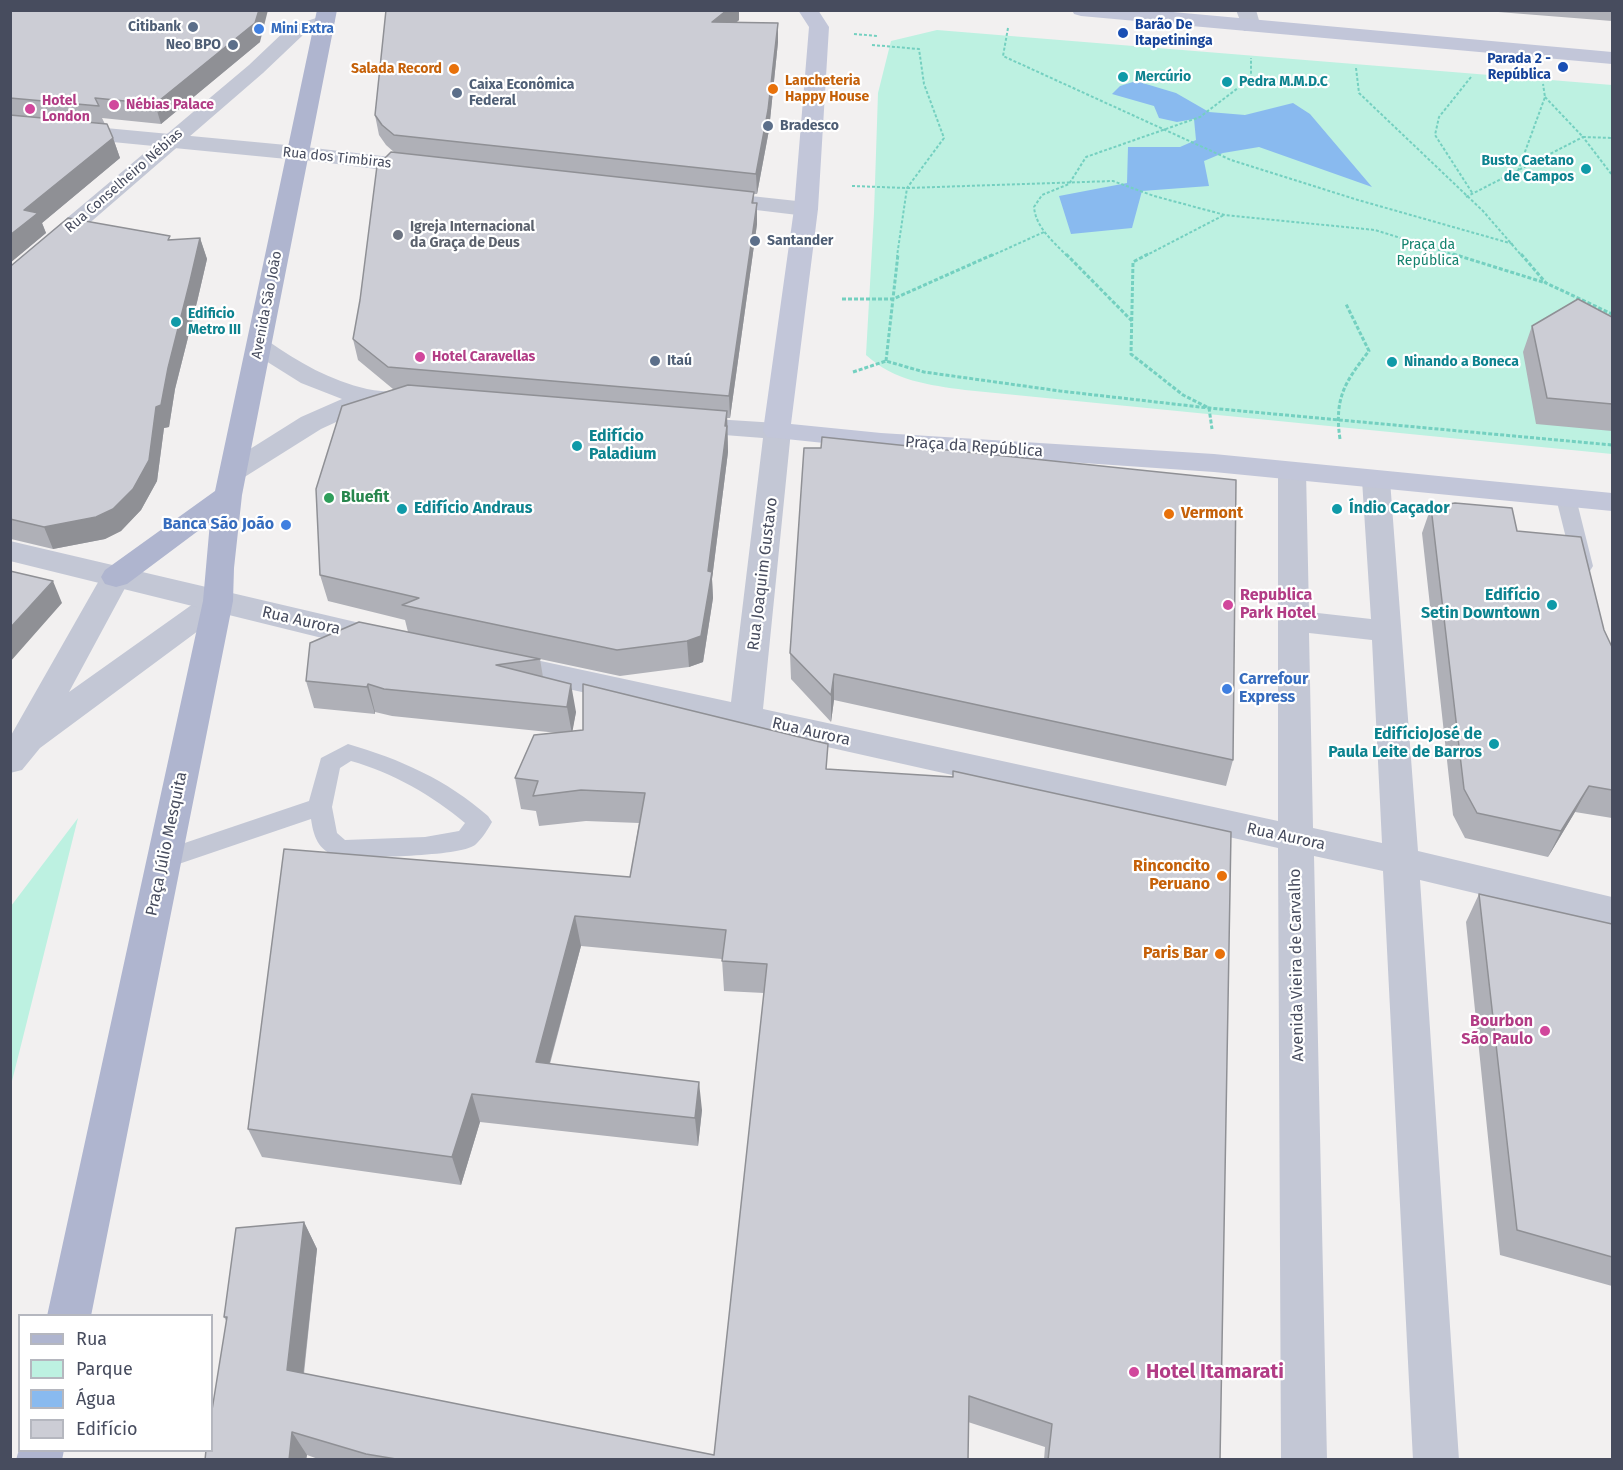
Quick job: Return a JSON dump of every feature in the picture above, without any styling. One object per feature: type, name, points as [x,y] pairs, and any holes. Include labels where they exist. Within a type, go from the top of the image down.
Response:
[{"type":"main road","points":[[1082,10],[1248,19],[1612,58]]},
{"type":"main road","name":"Avenida São João","points":[[218,601],[219,568],[231,484],[326,16]]},
{"type":"main road","points":[[777,431],[806,209],[813,19]]},
{"type":"main road","name":"Praça da República","points":[[777,431],[881,441],[1214,463],[1612,502]]},
{"type":"main road","points":[[116,577],[231,484]]},
{"type":"main road","name":"Praça Júlio Mesquita","points":[[69,1314],[218,601]]},
{"type":"street","name":"Rua Conselheiro Nébias","points":[[10,279],[256,69],[296,31],[326,16]]},
{"type":"street","name":"Rua dos Timbiras","points":[[10,124],[447,170]]},
{"type":"street","points":[[698,198],[806,209]]},
{"type":"street","points":[[259,346],[276,359],[310,376],[368,397],[438,404]]},
{"type":"street","points":[[231,484],[312,423],[368,397]]},
{"type":"street","points":[[660,423],[777,431]]},
{"type":"street","name":"Rua Joaquim Gustavo","points":[[746,717],[777,431]]},
{"type":"street","name":"Avenida Vieira de Carvalho","points":[[1292,471],[1304,1460]]},
{"type":"street","points":[[1376,480],[1436,1460]]},
{"type":"street","name":"Rua Aurora","points":[[10,551],[409,645]]},
{"type":"street","points":[[19,750],[116,577]]},
{"type":"street","points":[[19,750],[218,601]]},
{"type":"street","points":[[1295,621],[1387,631]]},
{"type":"street","name":"Rua Aurora","points":[[465,657],[1399,861],[1612,911]]},
{"type":"lane","points":[[1566,498],[1588,588]]},
{"type":"lane","points":[[348,752],[376,759],[457,801],[480,822],[466,839],[425,846],[341,849],[326,838],[320,807],[329,764],[348,752]]},
{"type":"lane","points":[[164,860],[320,807]]},
{"type":"path","points":[[1008,28],[1003,56],[1231,160],[1358,200],[1513,244]]},
{"type":"path","points":[[872,45],[920,49],[924,84],[944,138],[907,188],[886,361]]},
{"type":"path","points":[[1132,321],[1044,232],[1035,216],[1034,207],[1042,195],[1069,184],[1086,158],[1161,129],[1200,117],[1251,78],[1251,51]]},
{"type":"path","points":[[1355,60],[1359,93],[1513,244],[1546,283]]},
{"type":"path","points":[[1472,76],[1439,117],[1435,135],[1473,194]]},
{"type":"path","points":[[1518,171],[1545,97],[1583,137],[1612,175]]},
{"type":"path","points":[[1466,197],[1583,137],[1612,138]]},
{"type":"path","points":[[852,186],[907,188],[1113,181],[1154,196],[1225,215],[1375,230],[1546,283],[1612,314]]},
{"type":"path","points":[[1209,408],[1183,396],[1131,354],[1133,262],[1225,215]]},
{"type":"path","points":[[842,299],[893,299],[1044,232]]},
{"type":"path","points":[[1341,442],[1336,420],[1343,385],[1370,351],[1346,304]]},
{"type":"path","points":[[853,372],[886,361],[924,372],[989,382],[1209,408],[1612,446]]},
{"type":"path","points":[[1209,408],[1212,432]]},
{"type":"green space","name":"Praça da República","points":[[937,30],[1612,85],[1612,454],[965,390],[912,380],[888,371],[866,355],[878,93],[891,41]]},
{"type":"green space","points":[[78,818],[11,1085],[11,906]]},
{"type":"water","points":[[1136,81],[1176,93],[1209,112],[1245,115],[1293,103],[1310,114],[1372,187],[1259,147],[1223,153],[1204,161],[1209,186],[1142,191],[1132,228],[1071,234],[1059,196],[1127,183],[1128,147],[1180,147],[1196,140],[1194,119],[1177,122],[1159,118],[1154,106],[1112,94],[1120,86]]},
{"type":"building","points":[[10,10],[259,10],[255,23],[155,104],[95,98],[99,106],[10,98]]},
{"type":"building","points":[[386,10],[727,10],[712,22],[778,23],[768,110],[756,174],[394,135],[382,125],[375,115]]},
{"type":"building","points":[[10,115],[107,124],[113,138],[24,210],[38,213],[10,235]]},
{"type":"building","points":[[391,152],[754,192],[752,203],[757,203],[729,396],[388,367],[353,339],[377,166]]},
{"type":"building","points":[[68,218],[170,236],[168,240],[200,238],[161,405],[156,407],[149,460],[133,489],[113,509],[96,517],[44,527],[10,519],[10,265]]},
{"type":"building","points":[[1578,299],[1612,317],[1612,404],[1547,398],[1532,326]]},
{"type":"building","points":[[408,385],[727,411],[708,571],[712,572],[701,636],[687,641],[617,650],[402,605],[419,598],[320,575],[316,489],[342,406]]},
{"type":"building","points":[[822,437],[1236,480],[1233,760],[834,674],[831,695],[790,653],[804,448],[821,448]]},
{"type":"building","points":[[1455,503],[1512,508],[1517,531],[1581,537],[1604,630],[1612,647],[1612,790],[1589,786],[1561,831],[1477,813],[1464,789],[1431,507]]},
{"type":"building","points":[[10,571],[53,581],[10,628]]},
{"type":"building","points":[[359,622],[540,659],[496,665],[571,684],[567,707],[384,689],[368,684],[367,687],[306,681],[310,643]]},
{"type":"building","points":[[583,684],[828,744],[826,769],[953,777],[953,771],[1231,832],[1220,1460],[1048,1460],[1052,1424],[969,1396],[968,1460],[395,1460],[366,1454],[292,1432],[289,1460],[205,1460],[206,1452],[213,1452],[213,1404],[227,1317],[224,1317],[236,1228],[304,1222],[287,1370],[714,1455],[767,964],[722,961],[726,930],[575,916],[536,1062],[699,1082],[695,1118],[472,1094],[452,1157],[248,1129],[284,849],[630,877],[645,793],[581,790],[533,796],[538,781],[515,778],[534,735],[583,730]]},
{"type":"building","points":[[1479,894],[1612,924],[1612,1257],[1517,1230]]},
{"type":"place","name":"Citibank","points":[[193,27]]},
{"type":"place","name":"Mini Extra","points":[[259,29]]},
{"type":"place","name":"Barão De Itapetininga","points":[[1123,33]]},
{"type":"place","name":"Neo BPO","points":[[233,45]]},
{"type":"place","name":"Parada 2 - República","points":[[1563,67]]},
{"type":"place","name":"Salada Record","points":[[454,69]]},
{"type":"place","name":"Mercúrio","points":[[1123,77]]},
{"type":"place","name":"Pedra M.M.D.C","points":[[1227,82]]},
{"type":"place","name":"Lancheteria Happy House","points":[[773,89]]},
{"type":"place","name":"Caixa Econômica Federal","points":[[457,93]]},
{"type":"place","name":"Nébias Palace","points":[[114,105]]},
{"type":"place","name":"Hotel London","points":[[30,109]]},
{"type":"place","name":"Bradesco","points":[[768,126]]},
{"type":"place","name":"Busto Caetano de Campos","points":[[1586,169]]},
{"type":"place","name":"Igreja Internacional da Graça de Deus","points":[[398,235]]},
{"type":"place","name":"Santander","points":[[755,241]]},
{"type":"place","name":"Edificio Metro III","points":[[176,322]]},
{"type":"place","name":"Hotel Caravellas","points":[[420,357]]},
{"type":"place","name":"Itaú","points":[[655,361]]},
{"type":"place","name":"Ninando a Boneca","points":[[1392,362]]},
{"type":"place","name":"Edifício Paladium","points":[[577,446]]},
{"type":"place","name":"Bluefit","points":[[329,498]]},
{"type":"place","name":"Edifício Andraus","points":[[402,509]]},
{"type":"place","name":"Índio Caçador","points":[[1337,509]]},
{"type":"place","name":"Vermont","points":[[1169,514]]},
{"type":"place","name":"Banca São João","points":[[286,525]]},
{"type":"place","name":"Republica Park Hotel","points":[[1228,605]]},
{"type":"place","name":"Edifício Setin Downtown","points":[[1552,605]]},
{"type":"place","name":"Carrefour Express","points":[[1227,689]]},
{"type":"place","name":"EdifícioJosé de Paula Leite de Barros","points":[[1494,744]]},
{"type":"place","name":"Rinconcito Peruano","points":[[1222,876]]},
{"type":"place","name":"Paris Bar","points":[[1220,954]]},
{"type":"place","name":"Bourbon São Paulo","points":[[1545,1031]]},
{"type":"place","name":"Hotel Itamarati","points":[[1134,1372]]}]
